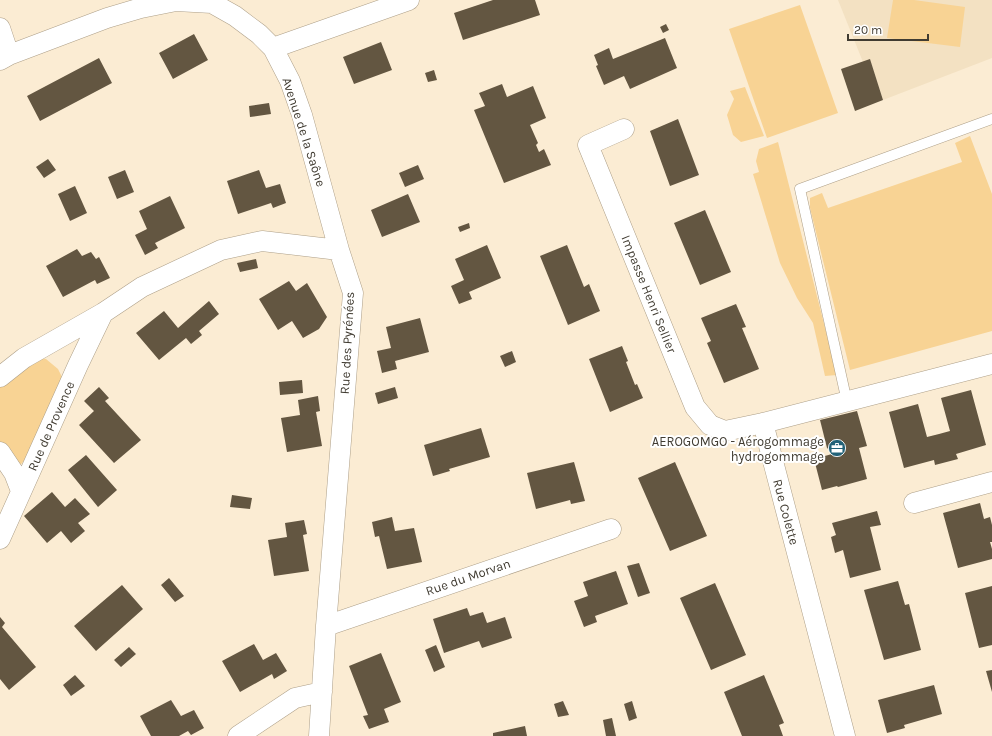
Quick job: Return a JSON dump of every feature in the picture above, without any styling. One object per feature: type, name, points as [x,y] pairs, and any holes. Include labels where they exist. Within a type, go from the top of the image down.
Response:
[{"type":"street","points":[[273,48],[409,0]]},
{"type":"street","name":"Avenue de la Saône","points":[[5,57],[107,18],[141,8],[176,2],[212,2],[235,16],[259,34],[273,48],[290,81],[302,115],[340,250]]},
{"type":"street","points":[[0,28],[5,57]]},
{"type":"street","name":"Impasse Henri Sellier","points":[[624,129],[588,145],[695,408],[710,425],[725,431],[763,423]]},
{"type":"street","points":[[0,377],[24,358],[103,313],[142,287],[221,250],[262,241],[340,250]]},
{"type":"street","name":"Rue des Pyrénées","points":[[321,733],[326,626],[353,293],[340,250]]},
{"type":"street","name":"Rue de Provence","points":[[0,539],[103,313]]},
{"type":"street","points":[[763,423],[992,364]]},
{"type":"street","name":"Rue Colette","points":[[763,423],[845,736]]},
{"type":"street","points":[[0,452],[14,473],[22,491]]},
{"type":"street","points":[[914,503],[992,482]]},
{"type":"street","name":"Rue du Morvan","points":[[326,626],[611,529]]},
{"type":"street","points":[[238,736],[296,698],[322,692]]},
{"type":"lane","points":[[847,402],[800,189],[992,119]]},
{"type":"shaded area","points":[[838,0],[992,0],[992,58],[883,100],[870,60],[863,62]]},
{"type":"shaded area","points":[[893,0],[914,0],[965,7],[960,47],[887,38]]},
{"type":"shaded area","points":[[800,5],[838,113],[767,138],[729,29]]},
{"type":"shaded area","points":[[745,87],[764,136],[741,142],[733,135],[727,115],[734,99],[730,91]]},
{"type":"shaded area","points":[[970,136],[992,194],[992,331],[850,370],[810,208],[810,198],[822,193],[828,208],[962,162],[955,143]]},
{"type":"shaded area","points":[[778,142],[837,375],[825,376],[813,323],[797,298],[780,263],[753,174],[759,172],[756,161],[759,149]]},
{"type":"shaded area","points":[[32,357],[46,359],[58,369],[64,381],[28,457],[20,465],[0,442],[0,385]]},
{"type":"building","points":[[493,0],[535,0],[540,15],[463,40],[454,13]]},
{"type":"building","points":[[666,24],[669,30],[663,33],[660,27]]},
{"type":"building","points":[[194,34],[208,60],[173,79],[159,53]]},
{"type":"building","points":[[665,38],[677,68],[630,89],[624,76],[604,85],[596,66],[598,65],[594,55],[609,48],[613,59]]},
{"type":"building","points":[[381,42],[392,70],[354,84],[343,57]]},
{"type":"building","points":[[99,58],[112,83],[40,121],[27,96]]},
{"type":"building","points":[[870,59],[883,100],[855,111],[841,69]]},
{"type":"building","points":[[434,70],[437,80],[428,82],[425,73]]},
{"type":"building","points":[[502,84],[507,97],[533,86],[546,118],[530,125],[538,143],[536,145],[539,152],[544,149],[551,165],[504,183],[474,110],[485,106],[479,93]]},
{"type":"building","points":[[269,103],[271,114],[250,117],[249,106]]},
{"type":"building","points":[[678,119],[699,175],[670,186],[650,131]]},
{"type":"building","points":[[48,159],[56,170],[44,178],[36,167]]},
{"type":"building","points":[[418,165],[424,179],[405,187],[399,173]]},
{"type":"building","points":[[125,170],[134,192],[117,199],[108,177]]},
{"type":"building","points":[[259,170],[266,188],[280,184],[286,203],[273,208],[271,203],[238,214],[227,181]]},
{"type":"building","points":[[75,186],[87,213],[70,221],[58,194]]},
{"type":"building","points":[[408,194],[420,222],[382,237],[371,210]]},
{"type":"building","points":[[170,196],[185,228],[155,243],[158,248],[145,255],[135,235],[147,229],[139,211]]},
{"type":"building","points":[[705,210],[731,272],[700,285],[674,223]]},
{"type":"building","points":[[469,223],[470,228],[460,232],[458,227]]},
{"type":"building","points":[[487,245],[501,278],[469,292],[472,299],[459,304],[451,286],[464,280],[455,259]]},
{"type":"building","points":[[567,245],[584,287],[589,284],[600,311],[568,325],[540,256]]},
{"type":"building","points":[[77,249],[82,256],[91,252],[96,259],[99,257],[110,278],[97,284],[95,280],[63,297],[46,266]]},
{"type":"building","points":[[256,259],[258,268],[240,272],[237,263]]},
{"type":"building","points":[[289,281],[296,291],[307,283],[327,317],[319,329],[303,338],[292,321],[278,330],[259,299]]},
{"type":"building","points":[[209,301],[219,314],[199,331],[202,335],[191,344],[186,338],[159,360],[136,333],[164,311],[178,328]]},
{"type":"building","points":[[736,304],[746,327],[742,328],[759,369],[724,383],[707,343],[711,341],[701,318]]},
{"type":"building","points":[[420,318],[429,352],[395,361],[397,369],[382,373],[377,351],[391,348],[386,327]]},
{"type":"building","points":[[622,346],[628,361],[626,362],[635,385],[637,384],[643,398],[610,412],[589,359]]},
{"type":"building","points":[[512,351],[516,362],[505,367],[500,356]]},
{"type":"building","points":[[302,380],[303,393],[280,395],[279,382]]},
{"type":"building","points":[[99,387],[109,398],[105,401],[141,440],[114,463],[79,425],[94,411],[84,401]]},
{"type":"building","points":[[395,387],[398,398],[378,404],[375,393]]},
{"type":"building","points":[[971,390],[986,445],[956,454],[958,459],[935,465],[934,460],[904,468],[889,412],[918,404],[927,437],[939,434],[950,431],[941,398]]},
{"type":"building","points":[[318,396],[320,411],[316,412],[322,446],[287,452],[281,418],[300,415],[298,400]]},
{"type":"building","points":[[857,411],[867,446],[859,448],[867,479],[822,490],[814,459],[832,454],[827,448],[820,420]]},
{"type":"building","points":[[481,428],[490,457],[449,469],[450,471],[433,476],[424,445]]},
{"type":"building","points":[[86,455],[117,490],[98,507],[68,470]]},
{"type":"building","points":[[574,462],[585,501],[571,504],[570,500],[536,509],[527,473]]},
{"type":"building","points":[[675,462],[707,536],[670,551],[638,478]]},
{"type":"building","points":[[52,492],[65,507],[75,498],[90,514],[78,523],[85,531],[71,543],[61,531],[47,543],[24,516]]},
{"type":"building","points":[[232,495],[252,498],[250,509],[230,507]]},
{"type":"building","points":[[980,503],[984,519],[990,517],[992,525],[992,542],[990,542],[992,559],[958,568],[943,513]]},
{"type":"building","points":[[877,511],[881,525],[870,527],[881,570],[850,578],[843,550],[835,553],[831,537],[836,535],[832,523]]},
{"type":"building","points":[[392,517],[395,531],[414,528],[422,562],[387,569],[379,536],[375,537],[372,522]]},
{"type":"building","points":[[304,520],[307,534],[303,535],[309,571],[274,576],[268,540],[287,537],[285,523]]},
{"type":"building","points":[[639,563],[650,593],[638,597],[627,566]]},
{"type":"building","points":[[616,571],[628,604],[595,616],[597,622],[584,627],[574,601],[588,596],[583,582]]},
{"type":"building","points":[[169,578],[184,596],[175,602],[161,585]]},
{"type":"building","points":[[898,581],[905,605],[909,604],[921,650],[884,660],[864,590]]},
{"type":"building","points":[[715,583],[746,655],[711,670],[680,598]]},
{"type":"building","points":[[122,585],[143,609],[96,651],[74,626]]},
{"type":"building","points":[[992,586],[992,645],[979,648],[965,593]]},
{"type":"building","points":[[467,608],[470,616],[483,612],[487,623],[505,617],[512,638],[482,648],[479,641],[444,653],[433,619]]},
{"type":"building","points":[[0,617],[5,623],[2,627],[36,667],[9,690],[0,679]]},
{"type":"building","points":[[254,644],[263,660],[276,653],[287,671],[274,679],[272,674],[240,692],[222,661]]},
{"type":"building","points":[[436,645],[445,667],[434,672],[425,650]]},
{"type":"building","points":[[129,647],[136,654],[121,667],[114,660]]},
{"type":"building","points":[[381,653],[401,702],[384,709],[389,722],[369,729],[363,716],[368,715],[349,666]]},
{"type":"building","points":[[992,670],[992,692],[986,671]]},
{"type":"building","points":[[75,675],[85,686],[71,696],[63,685]]},
{"type":"building","points":[[764,675],[784,723],[779,725],[783,736],[742,736],[724,692]]},
{"type":"building","points":[[934,685],[942,714],[904,725],[905,728],[887,733],[878,700]]},
{"type":"building","points":[[171,700],[181,716],[194,710],[204,728],[191,735],[188,731],[179,736],[151,736],[140,716]]},
{"type":"building","points":[[563,701],[569,715],[558,717],[554,704]]},
{"type":"building","points":[[632,701],[637,718],[629,721],[624,704]]},
{"type":"building","points":[[612,718],[616,736],[606,736],[603,720]]},
{"type":"building","points":[[525,726],[527,736],[493,736],[493,733]]},
{"type":"place","name":"AEROGOMGO - Aérogommage hydrogommage","points":[[837,448]]}]
